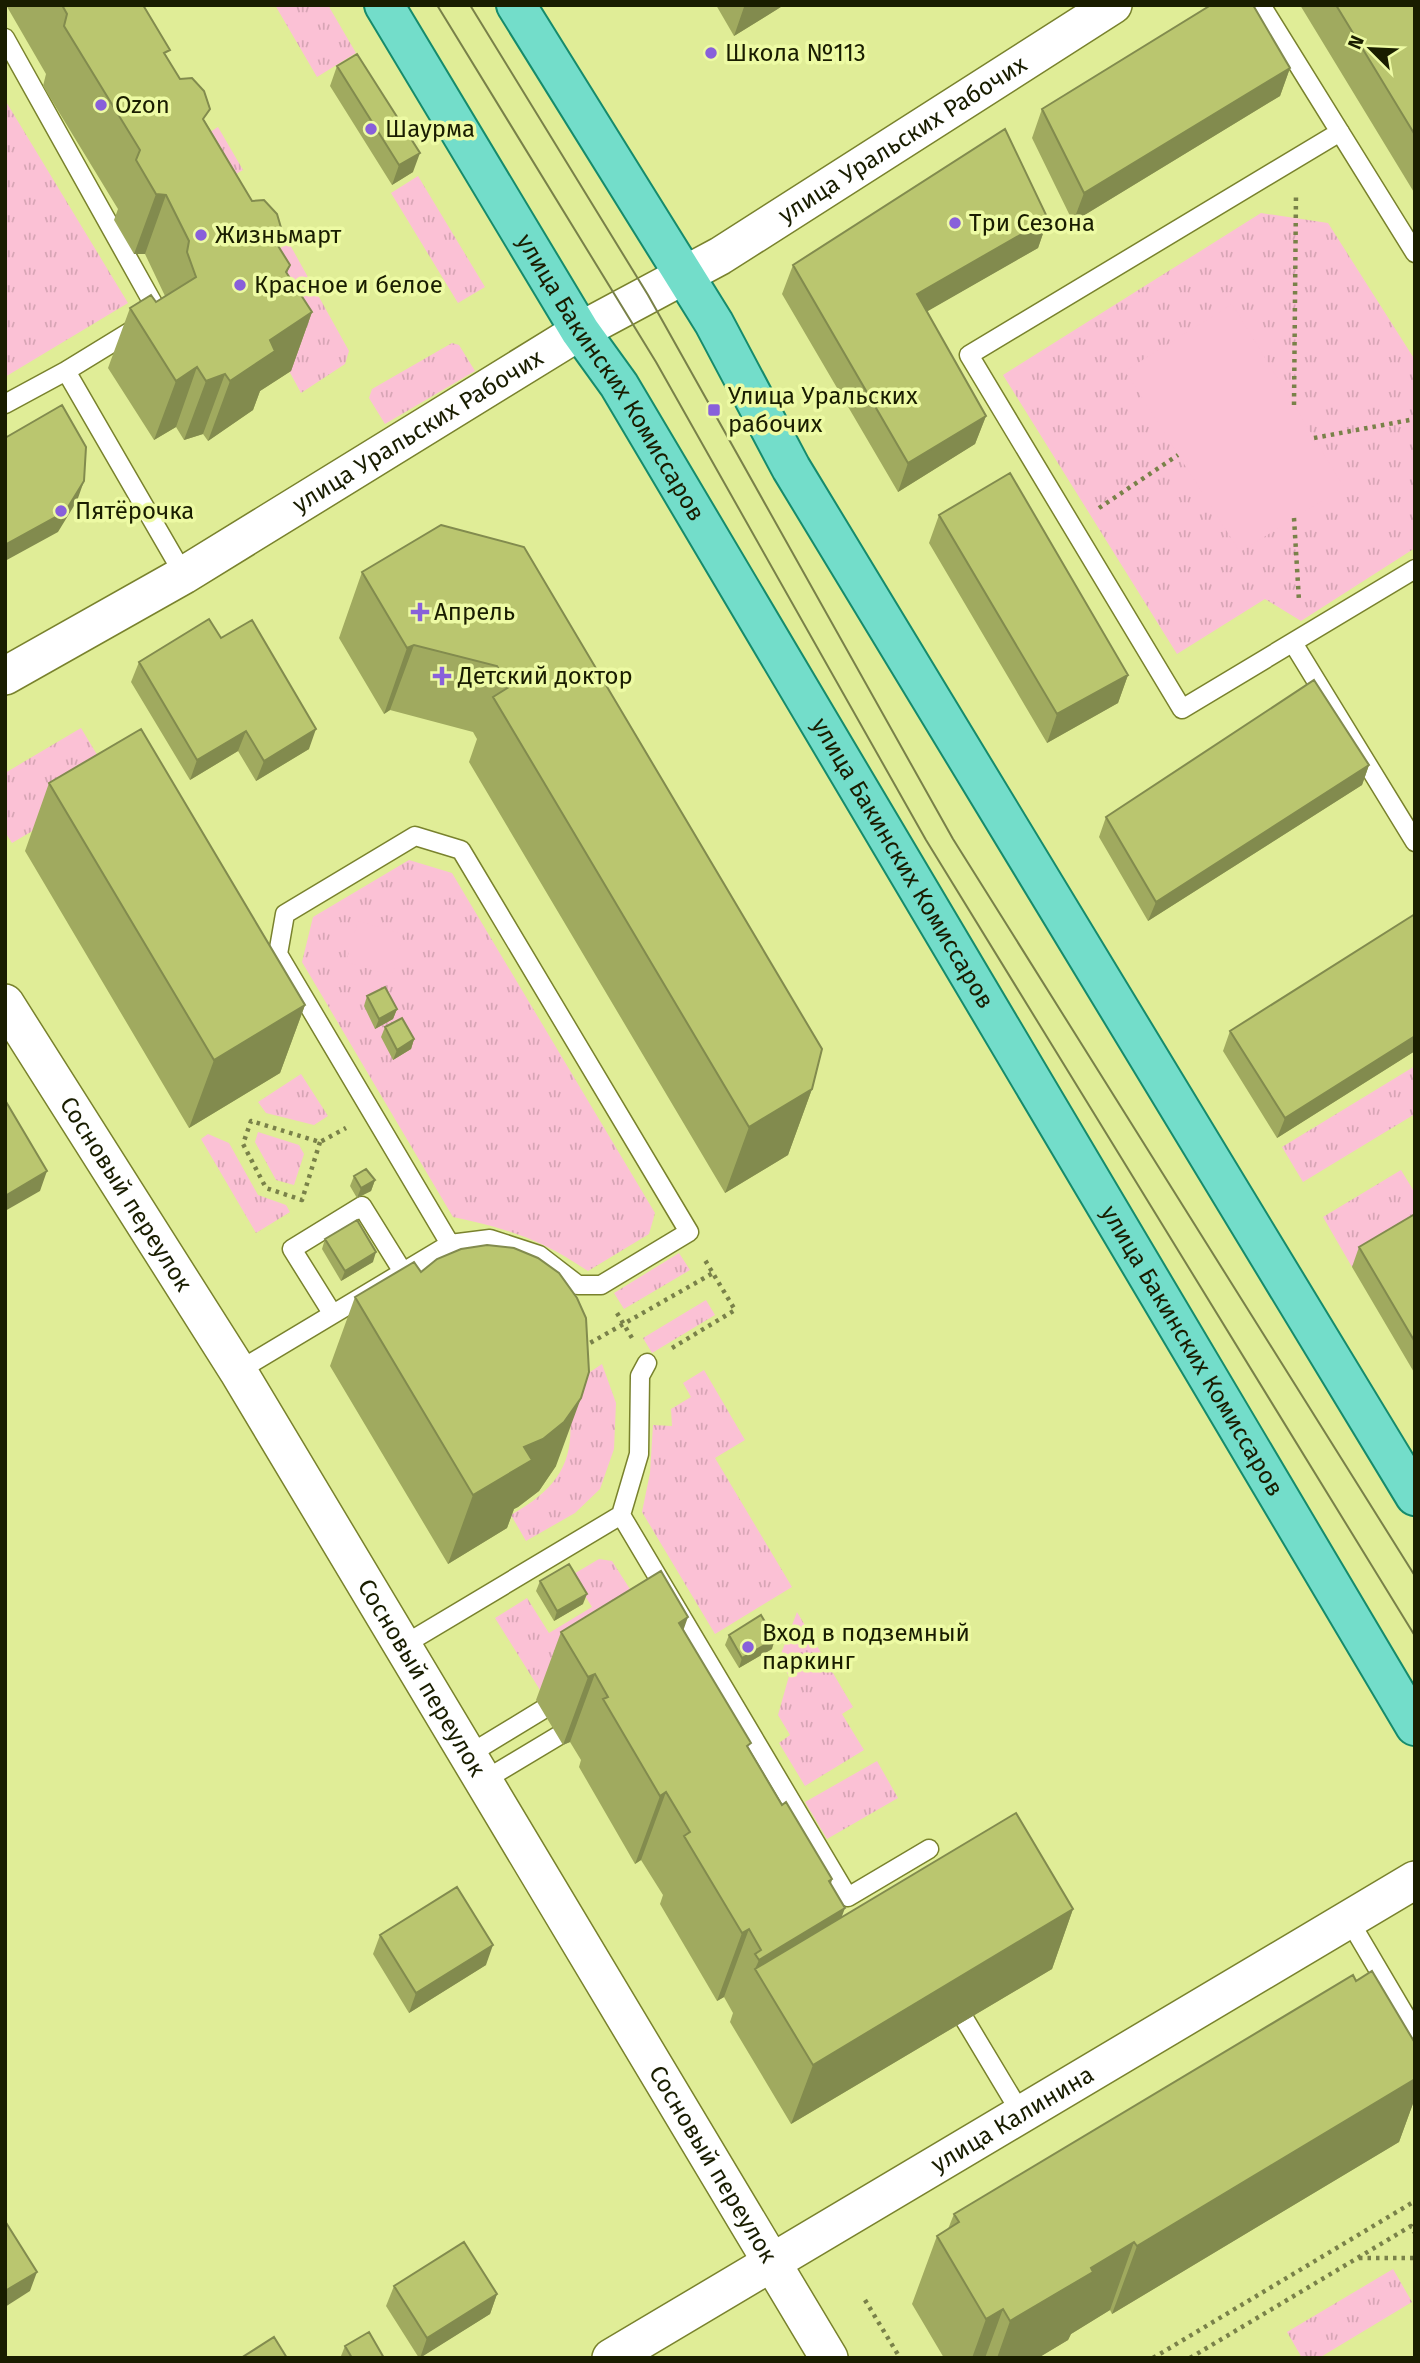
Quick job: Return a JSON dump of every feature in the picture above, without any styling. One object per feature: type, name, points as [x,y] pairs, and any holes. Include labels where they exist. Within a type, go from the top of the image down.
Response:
[{"type":"main road","name":"улица Бакинских Комиссаров","points":[[384,5],[580,331],[619,385],[1415,1726]]},
{"type":"main road","points":[[516,5],[713,323],[791,468],[1415,1496]]},
{"type":"street","name":"улица Уральских Рабочих","points":[[5,676],[184,575],[580,331],[720,256],[1114,5]]},
{"type":"street","name":"Сосновый переулок","points":[[5,1003],[238,1371],[829,2358]]},
{"type":"street","name":"улица Калинина","points":[[611,2358],[1415,1880]]},
{"type":"lane","points":[[1261,5],[1415,253]]},
{"type":"lane","points":[[5,38],[159,314],[66,371],[5,404]]},
{"type":"lane","points":[[1340,132],[969,355],[1182,709],[1415,569]]},
{"type":"lane","points":[[66,371],[184,575]]},
{"type":"lane","points":[[1297,640],[1415,842]]},
{"type":"lane","points":[[238,1371],[450,1244],[490,1238],[539,1255],[578,1285],[601,1285],[689,1232],[461,850],[415,836],[285,914],[278,954],[450,1244]]},
{"type":"lane","points":[[332,1313],[292,1249],[362,1206],[403,1272]]},
{"type":"lane","points":[[402,1646],[621,1515],[639,1454],[640,1376],[647,1363]]},
{"type":"lane","points":[[621,1515],[848,1897],[929,1849]]},
{"type":"lane","points":[[475,1768],[542,1710]]},
{"type":"lane","points":[[475,1768],[558,1736]]},
{"type":"lane","points":[[1349,1920],[1415,2032]]},
{"type":"lane","points":[[965,2020],[1022,2115]]},
{"type":"path","points":[[1294,405],[1296,158]]},
{"type":"path","points":[[1314,438],[1415,419]]},
{"type":"path","points":[[1072,526],[1178,455]]},
{"type":"path","points":[[1294,518],[1297,640]]},
{"type":"path","points":[[320,1142],[251,1121],[243,1144],[266,1188],[302,1200],[320,1142],[350,1126]]},
{"type":"path","points":[[601,1285],[647,1363],[735,1310],[689,1232]]},
{"type":"path","points":[[576,1352],[623,1322],[713,1273]]},
{"type":"path","points":[[1153,2358],[1415,2201]]},
{"type":"path","points":[[1190,2358],[1410,2226],[1415,2233]]},
{"type":"path","points":[[1358,2258],[1415,2258]]},
{"type":"path","points":[[866,2300],[900,2358]]},
{"type":"green space","points":[[275,5],[328,5],[356,53],[317,77]]},
{"type":"green space","points":[[5,100],[128,303],[5,377]]},
{"type":"green space","points":[[218,127],[243,170],[221,183],[196,141]]},
{"type":"green space","points":[[418,176],[485,287],[458,303],[391,193]]},
{"type":"green space","points":[[1261,213],[1328,223],[1415,360],[1415,548],[1301,621],[1265,599],[1177,654],[1003,375]]},
{"type":"green space","points":[[289,243],[349,351],[345,364],[301,393],[267,330],[250,265]]},
{"type":"green space","points":[[1232,304],[1344,487],[1240,552],[1125,371]]},
{"type":"green space","points":[[452,343],[459,345],[475,371],[385,424],[369,398],[372,389]]},
{"type":"green space","points":[[81,728],[114,783],[12,843],[5,832],[5,773]]},
{"type":"green space","points":[[409,860],[452,873],[655,1213],[649,1234],[588,1271],[524,1236],[453,1217],[302,962],[313,917]]},
{"type":"green space","points":[[358,921],[403,934],[392,976],[346,962]]},
{"type":"green space","points":[[1415,1066],[1415,1114],[1303,1182],[1282,1147]]},
{"type":"green space","points":[[301,1074],[328,1116],[314,1125],[266,1113],[258,1102]]},
{"type":"green space","points":[[258,1132],[299,1145],[304,1154],[294,1185],[276,1180],[255,1142]]},
{"type":"green space","points":[[208,1134],[229,1143],[258,1195],[286,1205],[290,1212],[256,1233],[201,1139]]},
{"type":"green space","points":[[1401,1170],[1415,1193],[1415,1229],[1352,1267],[1323,1217]]},
{"type":"green space","points":[[679,1253],[690,1270],[624,1309],[614,1293]]},
{"type":"green space","points":[[706,1300],[715,1315],[652,1353],[643,1338]]},
{"type":"green space","points":[[602,1364],[616,1403],[614,1449],[600,1489],[575,1513],[526,1541],[511,1515],[545,1491],[557,1478],[569,1448],[566,1388]]},
{"type":"green space","points":[[704,1370],[745,1440],[715,1458],[792,1587],[715,1634],[642,1512],[650,1473],[653,1425],[672,1426],[671,1409],[691,1397],[683,1383]]},
{"type":"green space","points":[[599,1559],[612,1561],[651,1622],[540,1690],[495,1618],[527,1598],[549,1633],[592,1607],[572,1575]]},
{"type":"green space","points":[[797,1612],[853,1707],[842,1714],[864,1750],[805,1786],[779,1743],[790,1735],[778,1715],[789,1676],[779,1659]]},
{"type":"green space","points":[[877,1761],[898,1798],[827,1839],[805,1802]]},
{"type":"green space","points":[[1393,2269],[1412,2302],[1319,2358],[1302,2358],[1287,2332]]},
{"type":"building","points":[[62,5],[143,5],[170,50],[164,53],[180,79],[192,78],[204,91],[210,109],[203,119],[252,201],[264,200],[277,214],[282,231],[275,241],[290,265],[286,272],[312,312],[270,340],[275,351],[230,381],[225,374],[206,381],[197,367],[176,381],[130,308],[151,295],[156,302],[196,277],[187,252],[189,241],[166,195],[156,194],[136,160],[140,150],[64,26],[67,14]]},
{"type":"building","points":[[1211,5],[1253,5],[1290,68],[1084,193],[1042,109]]},
{"type":"building","points":[[1336,5],[1415,5],[1415,135]]},
{"type":"building","points":[[357,54],[420,153],[399,165],[337,66]]},
{"type":"building","points":[[1005,129],[1048,219],[917,294],[986,416],[908,463],[793,265]]},
{"type":"building","points":[[62,405],[86,447],[84,481],[65,512],[5,545],[5,438]]},
{"type":"building","points":[[1010,473],[1128,675],[1057,714],[939,515]]},
{"type":"building","points":[[441,525],[524,547],[822,1049],[812,1089],[749,1127],[493,697],[509,687],[497,666],[414,645],[407,648],[362,572]]},
{"type":"building","points":[[209,619],[221,638],[252,620],[316,729],[264,761],[246,731],[197,760],[139,662]]},
{"type":"building","points":[[1314,680],[1369,765],[1156,902],[1106,817]]},
{"type":"building","points":[[141,729],[305,1005],[214,1060],[49,783]]},
{"type":"building","points":[[1415,914],[1415,1036],[1285,1118],[1230,1031]]},
{"type":"building","points":[[385,987],[397,1009],[379,1019],[367,996]]},
{"type":"building","points":[[402,1018],[414,1039],[397,1050],[385,1027]]},
{"type":"building","points":[[5,1100],[47,1171],[5,1196]]},
{"type":"building","points":[[366,1169],[375,1180],[361,1188],[354,1176]]},
{"type":"building","points":[[1415,1214],[1415,1342],[1359,1247]]},
{"type":"building","points":[[357,1220],[376,1252],[345,1271],[325,1239]]},
{"type":"building","points":[[487,1245],[514,1248],[538,1258],[559,1273],[577,1298],[586,1318],[589,1372],[581,1398],[564,1422],[543,1439],[524,1447],[532,1460],[473,1495],[355,1297],[414,1262],[421,1272],[437,1259],[461,1249]]},
{"type":"building","points":[[569,1564],[587,1594],[557,1611],[540,1581]]},
{"type":"building","points":[[661,1571],[688,1617],[679,1623],[751,1743],[747,1746],[782,1805],[786,1802],[832,1879],[829,1881],[845,1908],[759,1960],[755,1954],[761,1950],[749,1929],[742,1933],[684,1836],[690,1832],[666,1792],[660,1796],[603,1699],[608,1697],[595,1674],[588,1677],[561,1632]]},
{"type":"building","points":[[761,1615],[775,1639],[742,1658],[729,1635]]},
{"type":"building","points":[[1016,1813],[1073,1909],[813,2065],[755,1969]]},
{"type":"building","points":[[457,1887],[493,1945],[416,1993],[380,1935]]},
{"type":"building","points":[[1372,1971],[1415,2043],[1415,2079],[1137,2246],[1134,2242],[1091,2268],[1093,2272],[1010,2321],[1003,2309],[986,2319],[937,2236],[959,2222],[954,2214],[1353,1975],[1356,1981]]},
{"type":"building","points":[[5,2221],[37,2272],[5,2291]]},
{"type":"building","points":[[464,2242],[497,2294],[427,2338],[394,2286]]},
{"type":"building","points":[[369,2332],[384,2358],[352,2358],[345,2346]]},
{"type":"building","points":[[274,2337],[287,2358],[241,2358]]},
{"type":"tram line","points":[[437,5],[656,362],[926,840],[1415,1636]]},
{"type":"tram line","points":[[470,5],[648,295],[953,839],[1415,1576]]},
{"type":"place","name":"Школа №113","points":[[711,53]]},
{"type":"place","name":"Ozon","points":[[101,105]]},
{"type":"place","name":"Шаурма","points":[[371,129]]},
{"type":"place","name":"Три Сезона","points":[[955,223]]},
{"type":"place","name":"Жизньмарт","points":[[201,235]]},
{"type":"place","name":"Красное и белое","points":[[240,285]]},
{"type":"place","name":"Улица Уральских рабочих","points":[[714,410]]},
{"type":"place","name":"Пятёрочка","points":[[61,511]]},
{"type":"place","name":"Апрель","points":[[420,612]]},
{"type":"place","name":"Детский доктор","points":[[442,676]]},
{"type":"place","name":"Вход в подземный паркинг","points":[[748,1647]]}]
